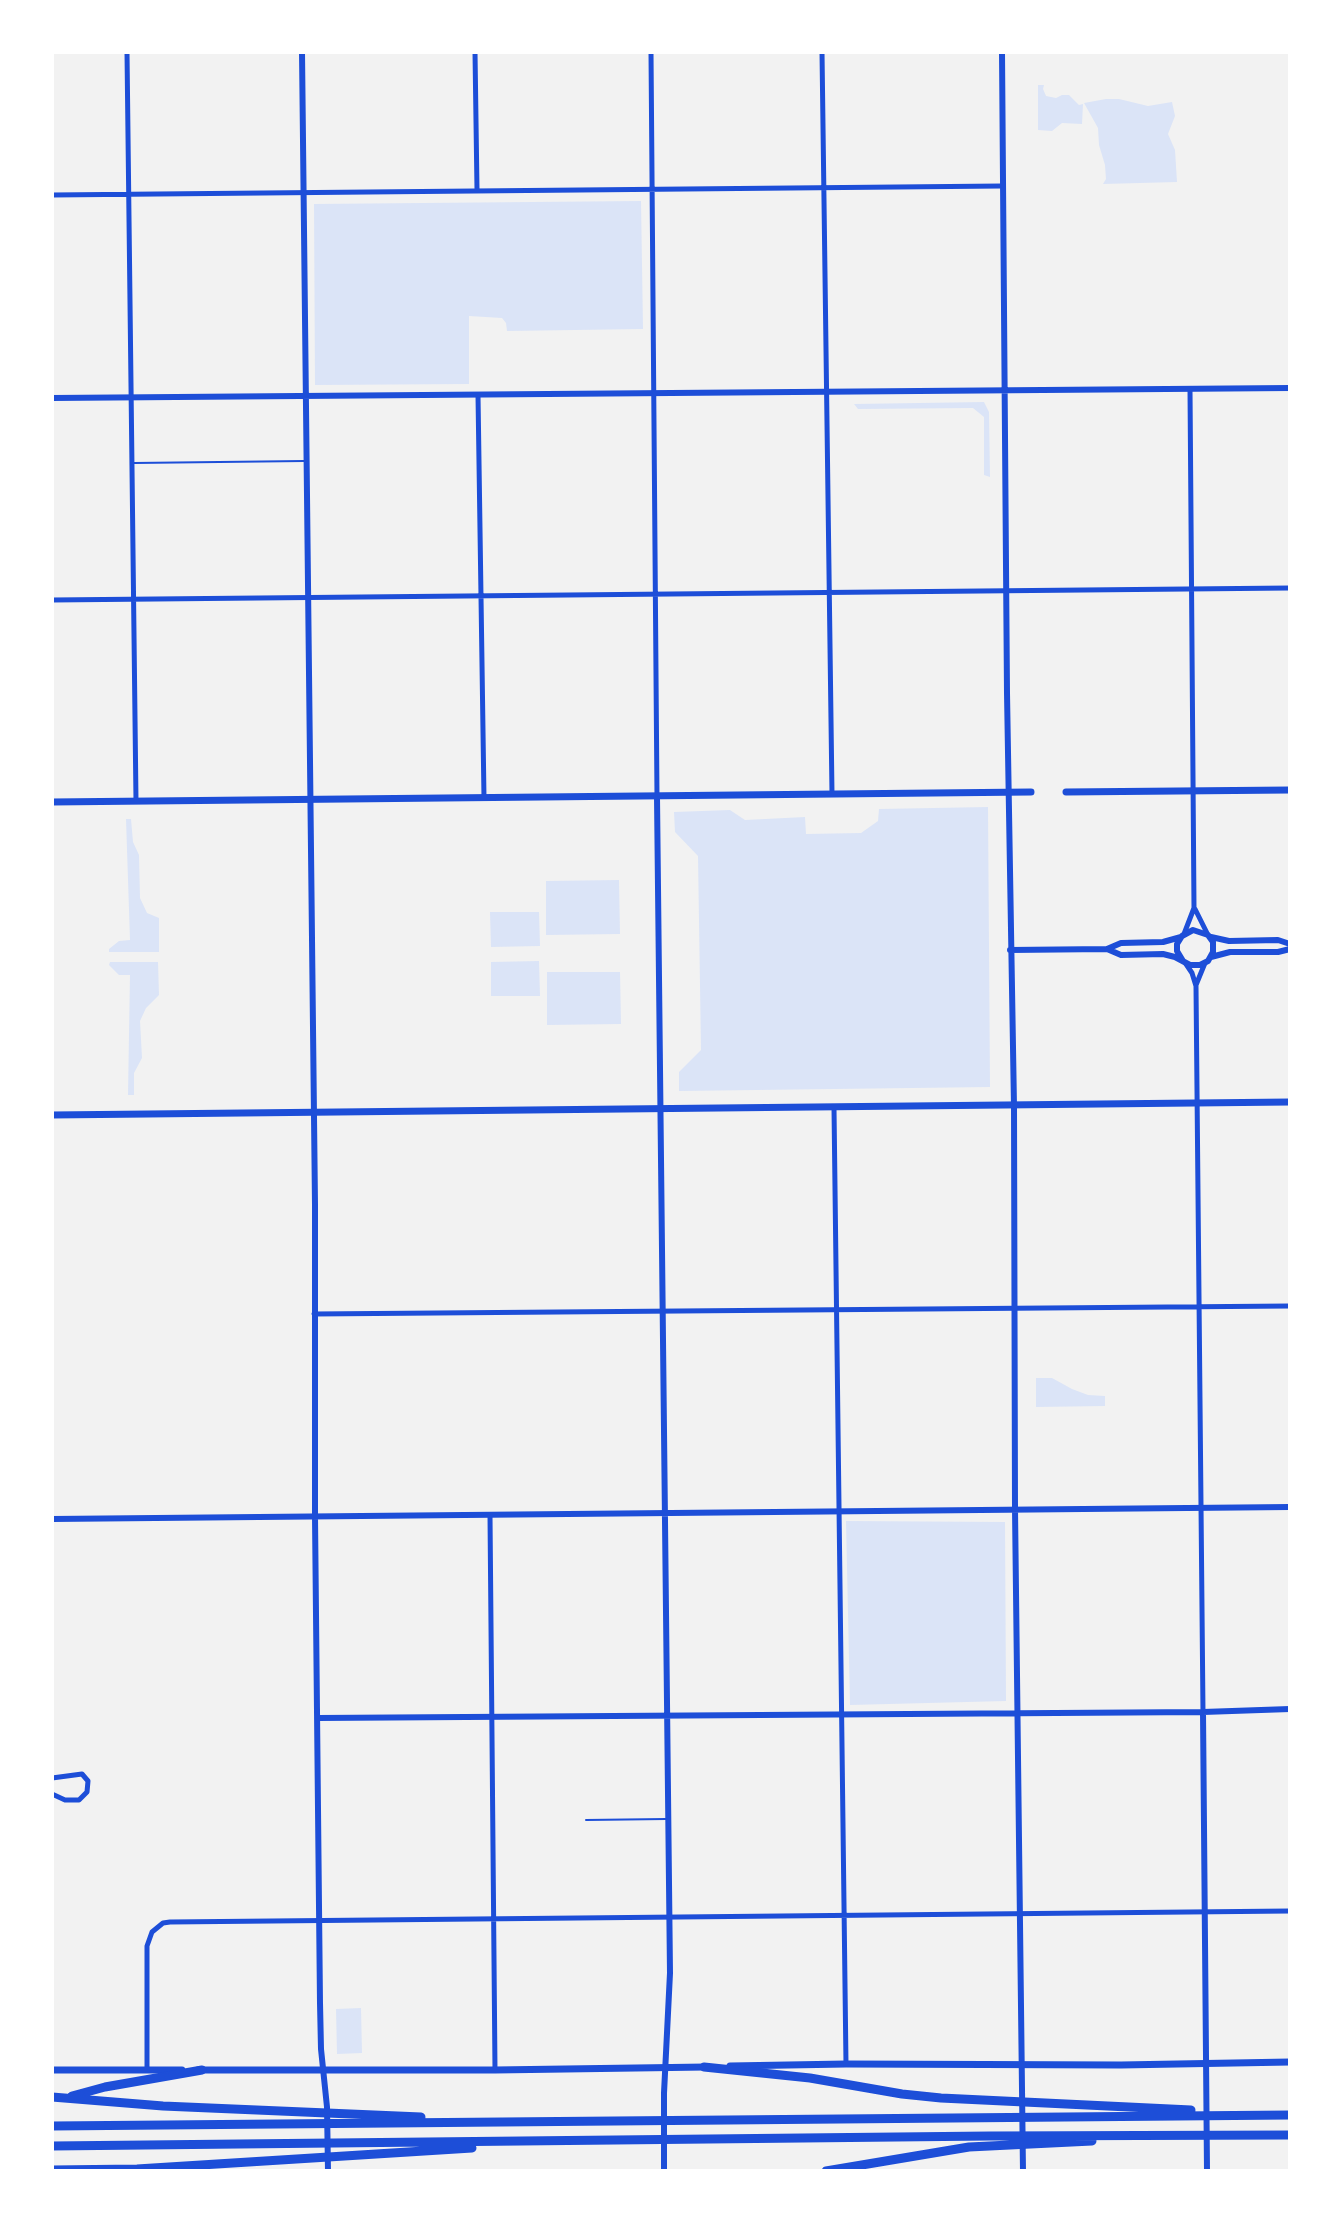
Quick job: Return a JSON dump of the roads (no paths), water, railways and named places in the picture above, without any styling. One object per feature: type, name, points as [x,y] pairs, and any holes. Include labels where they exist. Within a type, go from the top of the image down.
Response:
[{"type":"highway","points":[[704,2067],[810,2078],[941,2098],[1290,2114]]},
{"type":"highway","points":[[52,2099],[202,2070]]},
{"type":"highway","points":[[52,2099],[532,2122]]},
{"type":"highway","points":[[52,2126],[1290,2114]]},
{"type":"highway","points":[[826,2171],[978,2146],[1080,2142],[1152,2135]]},
{"type":"highway","points":[[52,2146],[1290,2135]]},
{"type":"highway","points":[[52,2170],[149,2168],[556,2142]]},
{"type":"main road","points":[[1066,792],[1290,790]]},
{"type":"main road","points":[[52,802],[1031,792]]},
{"type":"main road","points":[[52,1115],[1290,1102]]},
{"type":"main road","points":[[52,2070],[495,2070],[846,2064],[1290,2062]]},
{"type":"street","points":[[127,52],[136,801]]},
{"type":"street","points":[[302,52],[321,2049],[325,2071],[328,2171]]},
{"type":"street","points":[[475,52],[477,190]]},
{"type":"street","points":[[651,52],[670,1973],[664,2171]]},
{"type":"street","points":[[822,52],[832,795]]},
{"type":"street","points":[[1002,52],[1023,2171]]},
{"type":"street","points":[[52,195],[1002,186]]},
{"type":"street","points":[[1190,388],[1194,908],[1177,944],[1177,951],[1192,973],[1196,986],[1207,2171]]},
{"type":"street","points":[[52,398],[1290,388]]},
{"type":"street","points":[[478,395],[484,798]]},
{"type":"street","points":[[52,600],[1290,588]]},
{"type":"street","points":[[1194,908],[1214,947],[1196,986]]},
{"type":"street","points":[[1010,950],[1107,949],[1121,943],[1163,942],[1199,930],[1229,941],[1278,940],[1290,946]]},
{"type":"street","points":[[1107,949],[1121,955],[1163,954],[1195,966],[1230,952],[1278,952],[1290,946]]},
{"type":"street","points":[[834,1108],[846,2064]]},
{"type":"street","points":[[314,1314],[1290,1306]]},
{"type":"street","points":[[52,1519],[1290,1507]]},
{"type":"street","points":[[490,1515],[495,2070]]},
{"type":"street","points":[[318,1718],[1290,1709]]},
{"type":"street","points":[[52,1778],[82,1774],[88,1781],[87,1792],[79,1800],[65,1800],[52,1794]]},
{"type":"street","points":[[147,2070],[147,1946],[152,1932],[170,1922],[1290,1911]]},
{"type":"lane","points":[[132,463],[305,461]]},
{"type":"lane","points":[[586,1820],[668,1819]]}]
